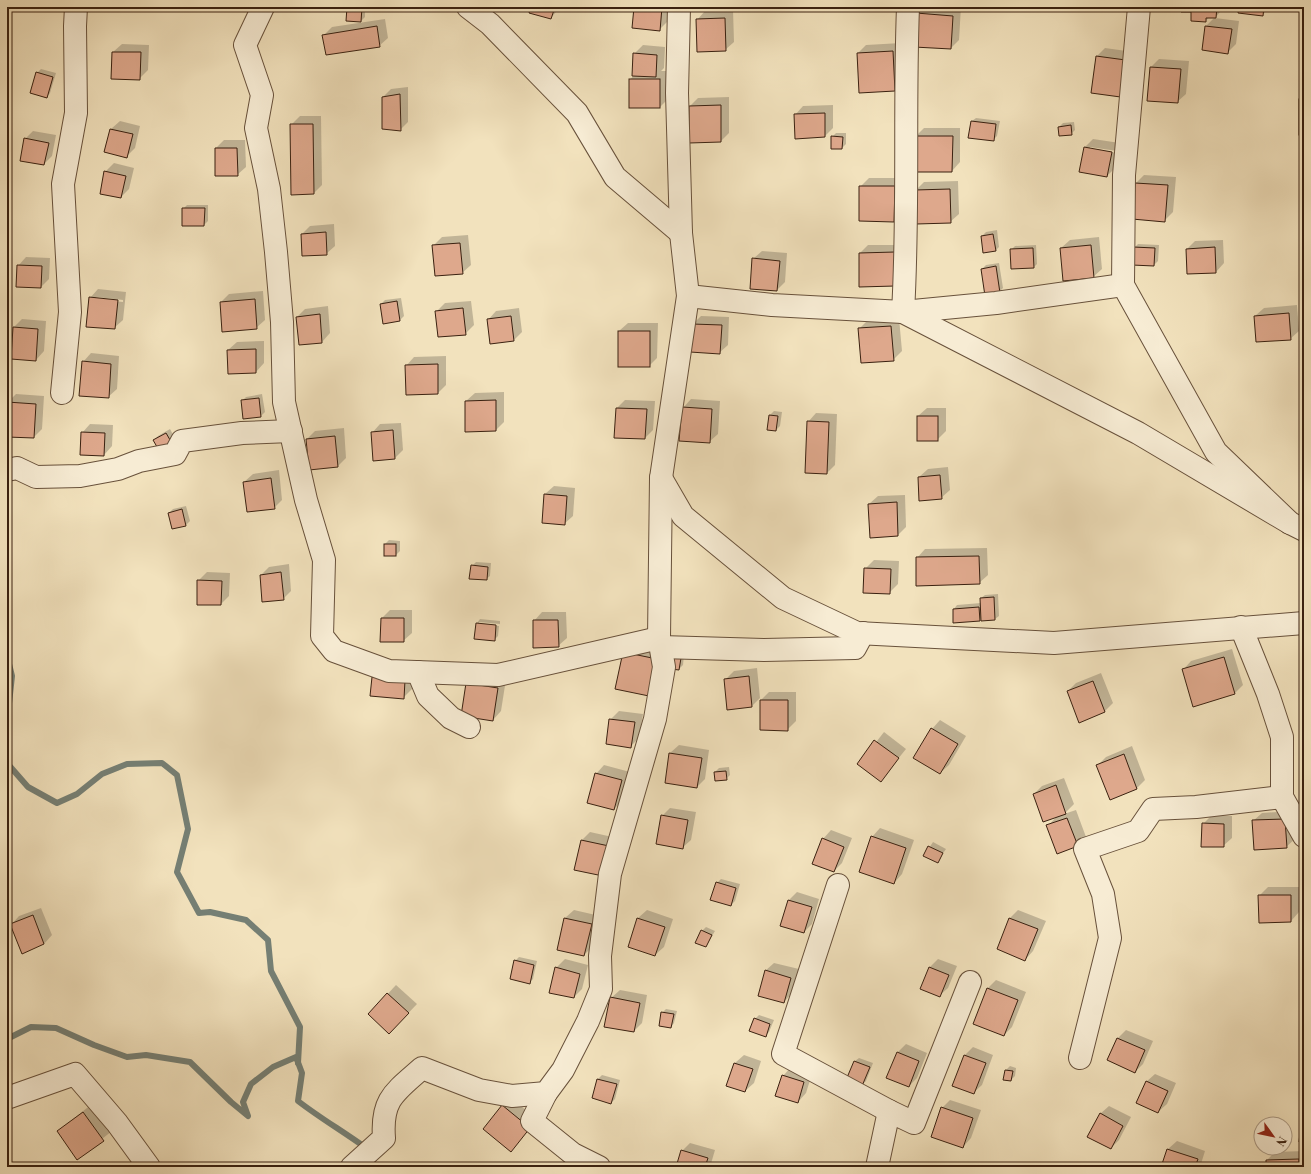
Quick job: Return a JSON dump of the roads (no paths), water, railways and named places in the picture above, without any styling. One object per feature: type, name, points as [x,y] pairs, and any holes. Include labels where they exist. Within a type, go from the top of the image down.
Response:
[{"type":"street","points":[[62,393],[70,312],[63,184],[76,113],[76,7]]},
{"type":"street","points":[[263,7],[245,45],[262,95],[256,128],[269,189],[282,322],[284,402],[306,500],[324,560],[322,636],[334,651],[389,671],[498,675],[660,642],[764,650],[855,648],[863,633]]},
{"type":"street","points":[[468,7],[490,24],[577,113],[615,177],[681,234]]},
{"type":"street","points":[[599,1167],[573,1154],[532,1121],[546,1093],[563,1070],[582,1033],[601,988],[600,956],[610,874],[655,719],[664,667],[660,642],[661,478],[688,296],[681,234],[677,93],[679,7]]},
{"type":"street","points":[[903,312],[906,259],[906,63],[908,7]]},
{"type":"street","points":[[1139,7],[1124,175],[1123,285],[1216,452],[1297,526]]},
{"type":"street","points":[[688,296],[772,305],[903,312],[996,303],[1123,285]]},
{"type":"street","points":[[903,312],[1138,433],[1297,526]]},
{"type":"street","points":[[7,470],[17,468],[36,476],[80,476],[118,469],[139,461],[175,454],[182,441],[242,433],[290,432]]},
{"type":"street","points":[[661,478],[683,516],[783,598],[857,633],[1054,643],[1304,623]]},
{"type":"street","points":[[1241,627],[1268,694],[1282,736],[1282,797],[1304,836]]},
{"type":"street","points":[[418,672],[428,696],[451,718],[469,727]]},
{"type":"street","points":[[1080,1058],[1110,938],[1103,894],[1085,849],[1138,831],[1152,809],[1196,807],[1282,797]]},
{"type":"street","points":[[838,885],[783,1054],[914,1123],[970,982]]},
{"type":"street","points":[[352,1167],[384,1138],[382,1121],[391,1096],[422,1068],[479,1090],[512,1096],[546,1093]]},
{"type":"street","points":[[7,1098],[75,1074],[117,1123],[149,1167]]},
{"type":"street","points":[[877,1167],[889,1111]]},
{"type":"waterway","points":[[7,656],[12,676],[7,722]]},
{"type":"waterway","points":[[7,763],[28,787],[57,803],[77,794],[102,774],[127,764],[162,763],[177,775],[188,829],[177,872],[199,913],[210,912],[246,920],[268,940],[271,971],[300,1027],[298,1063]]},
{"type":"waterway","points":[[7,1039],[31,1027],[56,1028],[94,1045],[127,1057],[146,1055],[190,1062],[231,1102],[248,1116],[243,1102],[251,1084],[273,1067],[296,1057],[302,1073],[298,1101],[366,1148]]}]
